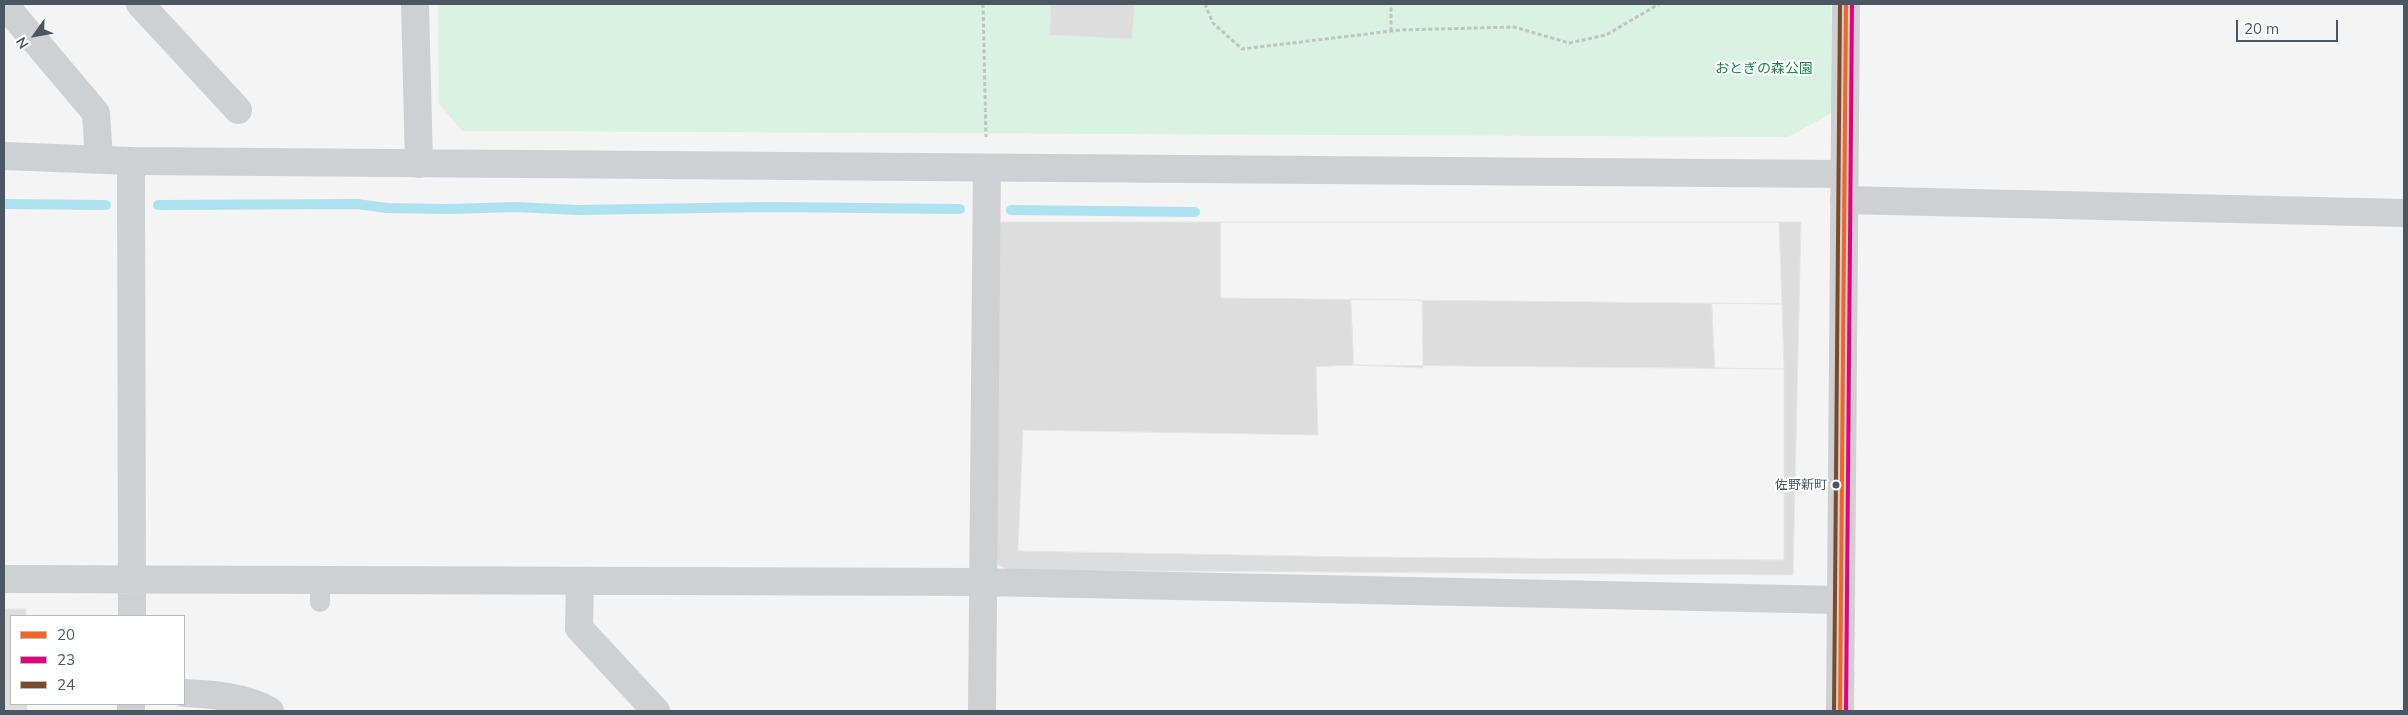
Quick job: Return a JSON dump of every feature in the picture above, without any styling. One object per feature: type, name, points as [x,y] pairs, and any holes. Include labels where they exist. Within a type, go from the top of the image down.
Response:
[{"type":"street","points":[[140,4],[238,110]]},
{"type":"street","points":[[415,4],[419,164]]},
{"type":"street","points":[[1840,711],[1839,600],[1846,4]]},
{"type":"street","points":[[14,7],[96,113],[98,159]]},
{"type":"street","points":[[4,156],[131,161],[987,168],[1844,187],[2404,213]]},
{"type":"street","points":[[131,161],[132,615]]},
{"type":"street","points":[[982,711],[985,582],[987,168]]},
{"type":"street","points":[[4,579],[132,581],[320,592],[580,581],[985,582],[1839,600]]},
{"type":"street","points":[[580,581],[579,628],[656,711]]},
{"type":"street","points":[[185,693],[256,703],[270,711]]},
{"type":"path","points":[[983,4],[987,168]]},
{"type":"path","points":[[1205,4],[1213,23],[1242,49],[1391,31],[1514,27],[1569,43],[1606,35],[1659,4]]},
{"type":"path","points":[[1391,4],[1391,31]]},
{"type":"green space","name":"おとぎの森公園","points":[[438,4],[1831,4],[1832,113],[1788,137],[462,131],[439,104]]},
{"type":"building","points":[[1051,4],[1135,4],[1132,39],[1050,35]]},
{"type":"building","points":[[1000,222],[1801,222],[1793,575],[1010,570],[998,565],[994,557]]},
{"type":"building","points":[[1221,222],[1779,222],[1782,304],[1221,298]]},
{"type":"building","points":[[1351,299],[1422,300],[1423,368],[1354,365]]},
{"type":"building","points":[[1712,303],[1782,304],[1784,369],[1715,368]]},
{"type":"building","points":[[1354,365],[1784,369],[1784,560],[1358,557],[1018,551],[1023,430],[1318,435],[1316,367]]},
{"type":"building","points":[[4,609],[26,609],[26,615],[10,615],[10,705],[27,705],[27,711],[4,711]]},
{"type":"waterway","points":[[4,204],[106,205]]},
{"type":"waterway","points":[[158,205],[357,204],[387,208],[516,207],[577,210],[768,207],[960,209]]},
{"type":"waterway","points":[[1011,210],[1195,212]]},
{"type":"transit line","name":"24","points":[[1834,711],[1840,4]]},
{"type":"transit line","name":"20","points":[[1840,711],[1846,4]]},
{"type":"transit line","name":"23","points":[[1846,711],[1852,4]]},
{"type":"place","name":"佐野新町","points":[[1836,485]]}]
